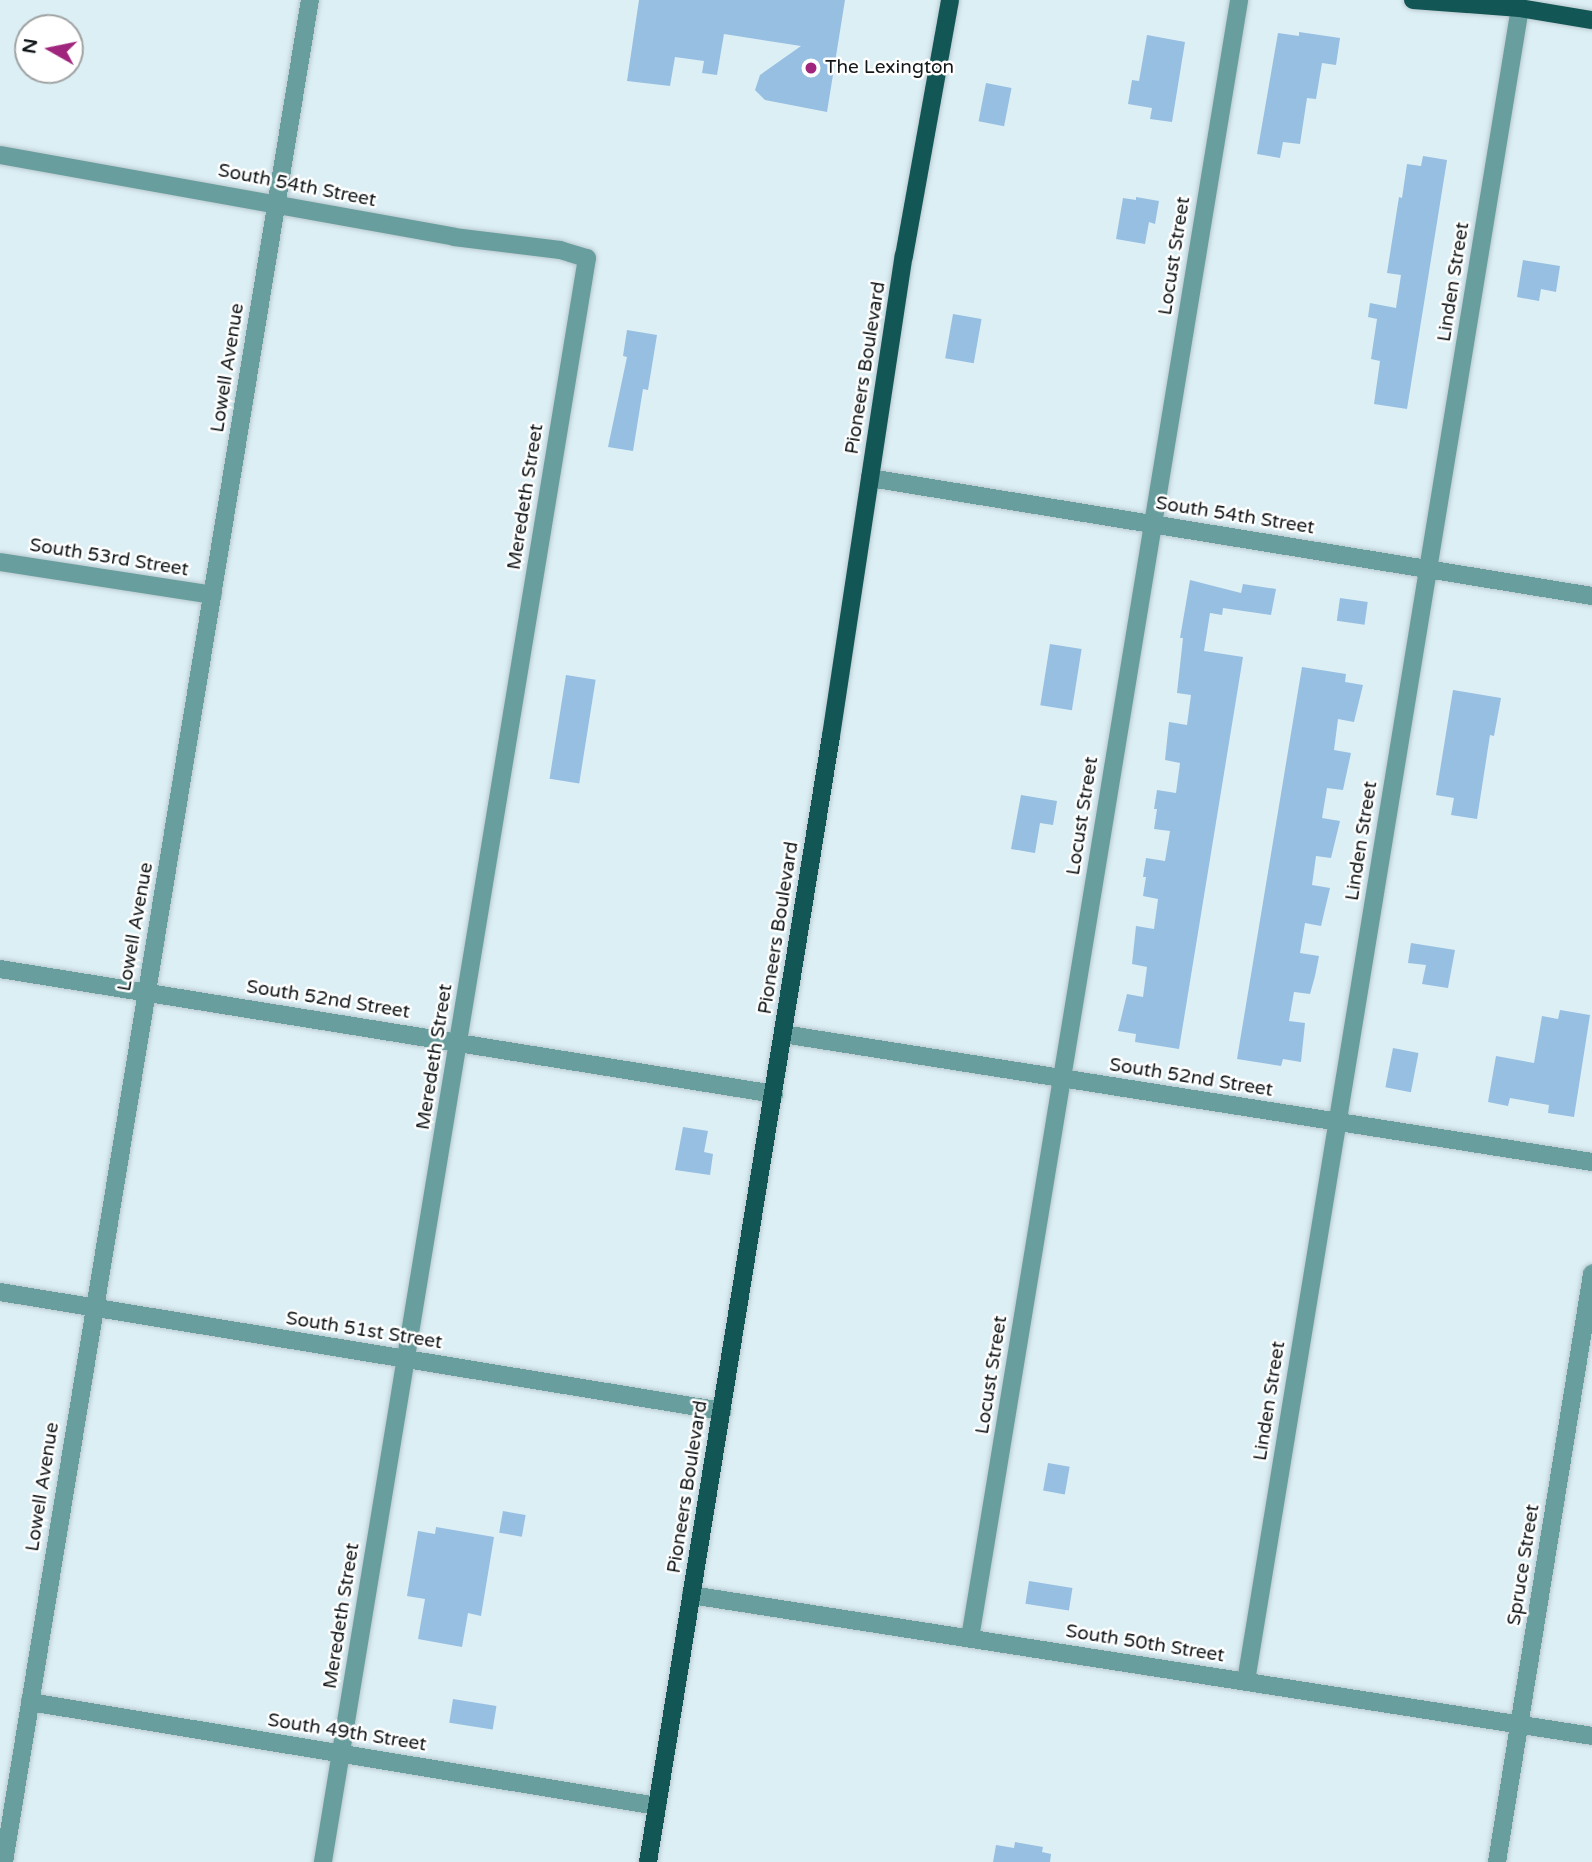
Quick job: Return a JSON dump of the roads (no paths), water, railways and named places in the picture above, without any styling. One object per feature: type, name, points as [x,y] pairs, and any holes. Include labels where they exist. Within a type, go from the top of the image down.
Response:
[{"type":"main road","name":"Pioneers Boulevard","points":[[648,1862],[774,1094],[904,256],[950,0]]},
{"type":"main road","points":[[1413,0],[1520,8]]},
{"type":"main road","points":[[1489,0],[1592,20]]},
{"type":"street","name":"Lowell Avenue","points":[[4,1862],[310,0]]},
{"type":"street","name":"Locust Street","points":[[970,1638],[1239,0]]},
{"type":"street","name":"Linden Street","points":[[1245,1681],[1520,8]]},
{"type":"street","name":"South 54th Street","points":[[0,155],[276,202],[454,237],[560,250],[586,258]]},
{"type":"street","name":"Meredeth Street","points":[[323,1862],[586,258]]},
{"type":"street","name":"South 54th Street","points":[[870,478],[1592,596]]},
{"type":"street","name":"South 53rd Street","points":[[0,562],[212,595]]},
{"type":"street","name":"South 52nd Street","points":[[0,969],[774,1094]]},
{"type":"street","name":"South 52nd Street","points":[[783,1034],[1592,1162]]},
{"type":"street","name":"Spruce Street","points":[[1497,1862],[1592,1274]]},
{"type":"street","name":"South 51st Street","points":[[0,1292],[722,1411]]},
{"type":"street","name":"South 50th Street","points":[[691,1595],[1592,1735]]},
{"type":"street","name":"South 49th Street","points":[[30,1702],[657,1806]]},
{"type":"place","name":"The Lexington","points":[[811,68]]}]
